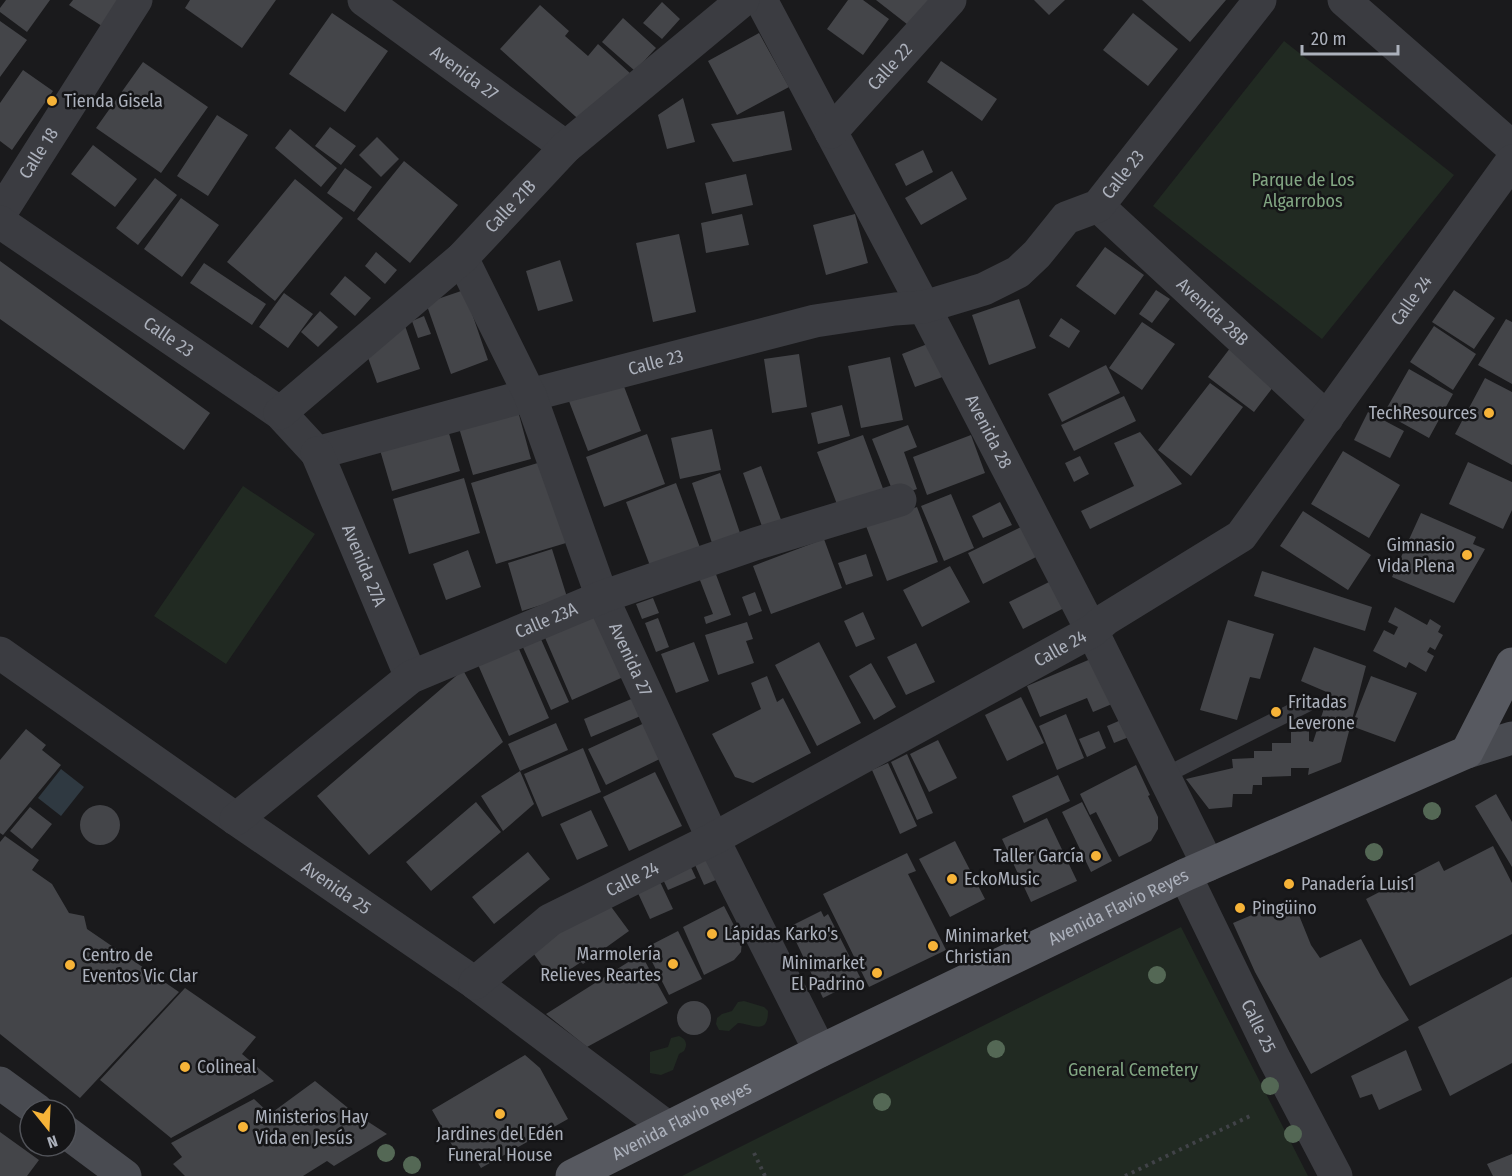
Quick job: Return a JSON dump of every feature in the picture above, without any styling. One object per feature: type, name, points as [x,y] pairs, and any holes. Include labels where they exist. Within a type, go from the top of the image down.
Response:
[{"type":"main road","points":[[1467,752],[1512,664]]},
{"type":"main road","name":"Avenida Flavio Reyes","points":[[572,1176],[820,1051],[1197,870],[1467,752],[1512,738]]},
{"type":"main road","points":[[0,1083],[20,1098]]},
{"type":"main road","points":[[78,1141],[125,1176]]},
{"type":"street","name":"Calle 18","points":[[0,214],[136,0]]},
{"type":"street","name":"Avenida 27","points":[[364,0],[566,147]]},
{"type":"street","name":"Calle 21B","points":[[280,413],[462,258],[566,147],[743,0]]},
{"type":"street","name":"Avenida 28","points":[[761,0],[1092,630],[1164,776],[1197,870]]},
{"type":"street","name":"Calle 22","points":[[831,132],[950,0]]},
{"type":"street","name":"Calle 23","points":[[0,222],[280,413],[317,453],[530,394],[815,321],[924,307],[984,290],[1018,272],[1037,254],[1066,218],[1098,206],[1260,0]]},
{"type":"street","points":[[1344,0],[1512,147]]},
{"type":"street","name":"Calle 24","points":[[475,983],[550,920],[712,839],[1092,630],[1106,619],[1241,536],[1512,161]]},
{"type":"street","name":"Avenida 28B","points":[[1098,206],[1327,418]]},
{"type":"street","name":"Avenida 27","points":[[462,258],[530,394],[602,597],[712,839],[820,1051]]},
{"type":"street","name":"Avenida 27A","points":[[317,453],[411,677]]},
{"type":"street","name":"Calle 23A","points":[[236,819],[411,677],[602,597],[756,543],[900,500]]},
{"type":"street","name":"Avenida 25","points":[[0,653],[475,983],[667,1127]]},
{"type":"street","name":"Calle 25","points":[[1197,870],[1274,1058],[1336,1176]]},
{"type":"lane","points":[[1164,776],[1307,704]]},
{"type":"path","points":[[1125,1176],[1250,1116]]},
{"type":"path","points":[[754,1153],[765,1176]]},
{"type":"green space","name":"Parque de Los Algarrobos","points":[[1284,41],[1454,175],[1322,339],[1153,206]]},
{"type":"green space","points":[[243,486],[315,534],[226,664],[154,616]]},
{"type":"green space","name":"General Cemetery","points":[[1181,927],[1308,1176],[682,1176]]},
{"type":"green space","points":[[744,1001],[764,1007],[768,1011],[765,1024],[759,1027],[738,1023],[729,1031],[719,1030],[716,1024],[717,1018],[732,1011],[738,1002]]},
{"type":"green space","points":[[679,1036],[685,1040],[686,1046],[679,1054],[673,1070],[661,1075],[650,1073],[650,1052],[668,1047],[671,1038]]},
{"type":"shaded area","points":[[61,769],[84,787],[61,816],[38,798]]},
{"type":"building","points":[[6,0],[50,0],[27,32],[0,12]]},
{"type":"building","points":[[73,0],[123,0],[105,28],[69,5]]},
{"type":"building","points":[[190,0],[276,0],[242,48],[185,8]]},
{"type":"building","points":[[848,0],[863,0],[889,19],[863,55],[827,29]]},
{"type":"building","points":[[876,0],[935,0],[912,28]]},
{"type":"building","points":[[1034,0],[1065,0],[1049,15]]},
{"type":"building","points":[[1142,0],[1226,0],[1190,42]]},
{"type":"building","points":[[662,2],[680,19],[662,39],[643,23]]},
{"type":"building","points":[[540,5],[569,31],[565,36],[588,56],[598,44],[631,74],[585,125],[500,49]]},
{"type":"building","points":[[332,13],[388,51],[345,112],[289,74]]},
{"type":"building","points":[[1133,13],[1178,49],[1148,86],[1103,50]]},
{"type":"building","points":[[623,18],[656,48],[635,71],[602,42]]},
{"type":"building","points":[[0,21],[27,40],[0,77]]},
{"type":"building","points":[[759,33],[789,87],[737,115],[708,61]]},
{"type":"building","points":[[941,61],[997,99],[982,121],[927,82]]},
{"type":"building","points":[[143,62],[208,107],[161,173],[96,128]]},
{"type":"building","points":[[23,70],[53,91],[12,150],[0,141],[0,103]]},
{"type":"building","points":[[683,98],[695,142],[667,149],[658,115]]},
{"type":"building","points":[[784,111],[792,150],[733,162],[711,124]]},
{"type":"building","points":[[217,115],[248,135],[208,196],[177,176]]},
{"type":"building","points":[[330,127],[356,146],[341,165],[315,146]]},
{"type":"building","points":[[290,129],[337,168],[321,187],[275,148]]},
{"type":"building","points":[[377,137],[399,159],[381,177],[359,155]]},
{"type":"building","points":[[93,145],[137,179],[115,207],[71,174]]},
{"type":"building","points":[[923,150],[933,172],[906,186],[895,164]]},
{"type":"building","points":[[404,161],[458,205],[410,263],[357,219]]},
{"type":"building","points":[[345,168],[372,187],[354,212],[327,193]]},
{"type":"building","points":[[952,171],[967,199],[921,225],[905,198]]},
{"type":"building","points":[[746,174],[753,205],[712,214],[705,183]]},
{"type":"building","points":[[155,178],[177,195],[138,245],[116,228]]},
{"type":"building","points":[[295,179],[343,218],[275,301],[227,262]]},
{"type":"building","points":[[181,198],[219,225],[182,277],[144,249]]},
{"type":"building","points":[[742,214],[749,245],[706,253],[701,223]]},
{"type":"building","points":[[855,214],[868,263],[826,275],[813,225]]},
{"type":"building","points":[[679,234],[696,312],[653,322],[636,243]]},
{"type":"building","points":[[1105,247],[1144,275],[1115,315],[1076,286]]},
{"type":"building","points":[[376,252],[397,270],[385,284],[365,266]]},
{"type":"building","points":[[560,260],[573,301],[538,311],[526,271]]},
{"type":"building","points":[[0,261],[210,413],[184,450],[0,319]]},
{"type":"building","points":[[204,263],[266,304],[252,325],[190,283]]},
{"type":"building","points":[[345,276],[371,298],[355,316],[330,294]]},
{"type":"building","points":[[464,290],[488,360],[451,374],[426,303]]},
{"type":"building","points":[[1156,290],[1170,299],[1152,323],[1139,314]]},
{"type":"building","points":[[1454,290],[1495,318],[1474,349],[1432,322]]},
{"type":"building","points":[[284,293],[313,314],[288,348],[259,327]]},
{"type":"building","points":[[1019,299],[1036,348],[989,365],[972,315]]},
{"type":"building","points":[[320,311],[338,327],[318,347],[301,332]]},
{"type":"building","points":[[424,316],[431,334],[418,338],[412,321]]},
{"type":"building","points":[[1061,318],[1080,331],[1069,348],[1049,336]]},
{"type":"building","points":[[1506,319],[1512,322],[1512,384],[1478,365]]},
{"type":"building","points":[[403,320],[420,369],[377,383],[360,335]]},
{"type":"building","points":[[1142,322],[1175,344],[1142,390],[1109,368]]},
{"type":"building","points":[[1434,326],[1476,354],[1453,390],[1410,362]]},
{"type":"building","points":[[935,341],[948,375],[915,387],[902,354]]},
{"type":"building","points":[[1234,343],[1280,378],[1254,412],[1208,377]]},
{"type":"building","points":[[799,354],[807,407],[772,413],[764,359]]},
{"type":"building","points":[[890,357],[903,420],[861,428],[848,366]]},
{"type":"building","points":[[1106,365],[1120,393],[1062,422],[1048,394]]},
{"type":"building","points":[[1409,369],[1453,394],[1429,438],[1384,413]]},
{"type":"building","points":[[620,376],[641,431],[588,451],[567,396]]},
{"type":"building","name":"TechResources","points":[[1485,378],[1512,392],[1512,465],[1455,434]]},
{"type":"building","points":[[1210,383],[1243,407],[1191,476],[1158,450]]},
{"type":"building","points":[[1124,396],[1136,421],[1074,451],[1061,425]]},
{"type":"building","points":[[842,405],[850,436],[818,444],[811,413]]},
{"type":"building","points":[[518,411],[531,459],[473,475],[459,428]]},
{"type":"building","points":[[1368,412],[1404,431],[1390,458],[1354,440]]},
{"type":"building","points":[[908,425],[917,447],[904,452],[917,489],[895,497],[872,439]]},
{"type":"building","points":[[712,429],[721,470],[680,479],[671,438]]},
{"type":"building","points":[[448,430],[460,471],[392,491],[380,450]]},
{"type":"building","points":[[1140,432],[1182,484],[1090,529],[1081,511],[1134,486],[1114,443]]},
{"type":"building","points":[[647,434],[665,484],[604,507],[586,457]]},
{"type":"building","points":[[863,435],[885,494],[840,512],[817,452]]},
{"type":"building","points":[[971,435],[985,473],[927,495],[913,457]]},
{"type":"building","points":[[1343,451],[1400,485],[1369,538],[1311,504]]},
{"type":"building","points":[[1080,456],[1089,474],[1074,482],[1065,463]]},
{"type":"building","points":[[541,462],[566,543],[496,564],[471,483]]},
{"type":"building","points":[[1468,462],[1512,482],[1512,510],[1503,529],[1449,504]]},
{"type":"building","points":[[761,466],[783,525],[764,532],[743,473]]},
{"type":"building","points":[[720,473],[741,536],[713,546],[692,483]]},
{"type":"building","points":[[464,478],[480,533],[409,554],[393,499]]},
{"type":"building","points":[[676,483],[702,553],[652,571],[626,502]]},
{"type":"building","points":[[951,494],[974,548],[944,561],[921,506]]},
{"type":"building","points":[[1000,502],[1012,525],[983,538],[972,516]]},
{"type":"building","points":[[917,507],[938,562],[887,581],[866,526]]},
{"type":"building","points":[[1303,511],[1371,555],[1348,590],[1280,546]]},
{"type":"building","points":[[1421,513],[1476,537],[1473,544],[1485,549],[1454,603],[1392,577]]},
{"type":"building","points":[[1023,526],[1038,556],[983,584],[968,553]]},
{"type":"building","points":[[824,539],[842,588],[771,614],[753,566]]},
{"type":"building","points":[[552,549],[567,597],[522,611],[508,563]]},
{"type":"building","points":[[468,550],[481,587],[446,600],[433,564]]},
{"type":"building","points":[[866,554],[873,576],[846,585],[838,563]]},
{"type":"building","points":[[950,566],[970,602],[922,627],[903,590]]},
{"type":"building","points":[[714,569],[731,615],[706,624],[704,617],[713,614],[698,575]]},
{"type":"building","points":[[1262,571],[1372,607],[1365,631],[1254,596]]},
{"type":"building","points":[[1053,580],[1066,607],[1023,629],[1009,602]]},
{"type":"building","points":[[755,592],[762,611],[749,616],[742,597]]},
{"type":"building","points":[[653,598],[659,613],[642,619],[636,604]]},
{"type":"building","points":[[601,607],[630,674],[572,700],[543,633]]},
{"type":"building","points":[[1395,607],[1427,625],[1430,619],[1441,626],[1438,632],[1443,635],[1435,650],[1430,647],[1427,652],[1434,656],[1426,672],[1409,662],[1406,668],[1373,651],[1384,630],[1394,635],[1398,627],[1388,622]]},
{"type":"building","points":[[863,612],[875,639],[856,647],[844,621]]},
{"type":"building","points":[[658,618],[669,647],[656,652],[645,623]]},
{"type":"building","points":[[1228,620],[1274,634],[1260,679],[1250,677],[1237,720],[1200,710]]},
{"type":"building","points":[[747,622],[753,639],[746,641],[754,663],[718,675],[705,635]]},
{"type":"building","points":[[540,637],[569,702],[551,710],[522,645]]},
{"type":"building","points":[[516,642],[549,718],[509,736],[476,660]]},
{"type":"building","points":[[694,642],[709,681],[676,693],[661,654]]},
{"type":"building","points":[[819,642],[861,723],[817,746],[775,665]]},
{"type":"building","points":[[916,643],[935,682],[906,695],[887,657]]},
{"type":"building","points":[[1314,647],[1366,666],[1341,762],[1308,775],[1309,768],[1291,768],[1291,776],[1262,777],[1262,785],[1253,785],[1252,794],[1233,794],[1232,807],[1209,809],[1186,779],[1233,768],[1232,759],[1254,758],[1254,751],[1272,751],[1272,743],[1291,743],[1291,732],[1309,731],[1309,741],[1313,742],[1329,693],[1301,681]]},
{"type":"building","points":[[1093,658],[1112,704],[1093,712],[1087,698],[1040,717],[1027,686]]},
{"type":"building","points":[[871,663],[896,707],[874,720],[849,676]]},
{"type":"building","points":[[463,670],[503,742],[369,855],[317,796]]},
{"type":"building","points":[[767,676],[777,702],[783,698],[811,753],[753,783],[735,777],[712,734],[761,709],[751,683]]},
{"type":"building","points":[[1371,676],[1417,693],[1395,742],[1354,727],[1358,718],[1355,717]]},
{"type":"building","points":[[636,697],[643,715],[591,737],[584,719]]},
{"type":"building","points":[[1021,697],[1044,743],[1007,761],[985,715]]},
{"type":"building","points":[[1066,714],[1084,758],[1057,770],[1039,726]]},
{"type":"building","points":[[651,720],[668,755],[606,785],[588,749]]},
{"type":"building","points":[[1121,720],[1129,737],[1114,743],[1107,726]]},
{"type":"building","points":[[556,723],[568,750],[520,771],[508,744]]},
{"type":"building","points":[[26,729],[46,745],[42,750],[61,765],[3,835],[0,833],[0,760]]},
{"type":"building","points":[[1099,731],[1106,748],[1087,757],[1079,739]]},
{"type":"building","points":[[938,740],[957,778],[929,792],[910,754]]},
{"type":"building","points":[[583,748],[601,792],[542,817],[524,774]]},
{"type":"building","points":[[907,754],[933,813],[917,820],[891,762]]},
{"type":"building","points":[[888,763],[917,826],[900,834],[872,770]]},
{"type":"building","points":[[1136,765],[1158,817],[1158,829],[1151,841],[1119,857],[1096,812],[1090,815],[1080,794]]},
{"type":"building","points":[[520,771],[534,804],[503,831],[481,796]]},
{"type":"building","points":[[655,772],[682,826],[629,851],[603,797]]},
{"type":"building","points":[[1058,775],[1070,801],[1024,823],[1012,796]]},
{"type":"building","points":[[1496,794],[1512,822],[1512,867],[1475,806]]},
{"type":"building","points":[[476,802],[501,832],[431,891],[406,862]]},
{"type":"building","points":[[1082,802],[1112,861],[1091,872],[1062,812]]},
{"type":"building","points":[[100,805],[114,811],[120,825],[114,839],[100,845],[86,839],[80,825],[86,811]]},
{"type":"building","points":[[30,807],[52,824],[32,849],[10,831]]},
{"type":"building","points":[[591,810],[608,846],[577,860],[560,824]]},
{"type":"building","points":[[1047,818],[1077,881],[1031,902],[1002,839]]},
{"type":"building","name":"Centro de Eventos Vic Clar","points":[[5,836],[39,860],[32,870],[52,884],[69,913],[84,916],[87,929],[179,992],[80,1098],[0,1034],[0,842]]},
{"type":"building","name":"EckoMusic","points":[[955,841],[985,899],[950,917],[919,859]]},
{"type":"building","points":[[718,846],[730,874],[704,885],[692,858]]},
{"type":"building","points":[[1493,846],[1512,883],[1512,934],[1410,986],[1366,899],[1439,861],[1444,871]]},
{"type":"building","points":[[682,848],[696,878],[668,890],[654,860]]},
{"type":"building","points":[[528,852],[550,879],[494,924],[472,897]]},
{"type":"building","points":[[907,853],[916,871],[908,874],[946,950],[869,987],[823,894]]},
{"type":"building","points":[[652,865],[673,909],[650,919],[630,876]]},
{"type":"building","points":[[601,893],[629,931],[583,964],[581,962],[553,981],[531,950]]},
{"type":"building","points":[[1292,898],[1311,945],[1320,958],[1361,939],[1409,1020],[1311,1074],[1255,972],[1233,923]]},
{"type":"building","name":"Lápidas Karko's","points":[[724,906],[742,941],[741,952],[734,960],[704,975],[683,927]]},
{"type":"building","points":[[821,911],[824,917],[828,914],[861,979],[823,998],[789,927]]},
{"type":"building","name":"Marmolería Relieves Reartes","points":[[678,931],[702,979],[669,995],[645,948]]},
{"type":"building","points":[[641,954],[668,1003],[587,1047],[546,1014]]},
{"type":"building","points":[[1512,977],[1512,1063],[1450,1096],[1418,1027]]},
{"type":"building","name":"Colineal","points":[[185,988],[256,1037],[242,1054],[274,1081],[171,1138],[100,1080]]},
{"type":"building","points":[[694,1001],[706,1006],[711,1018],[706,1030],[694,1035],[682,1030],[677,1018],[682,1006]]},
{"type":"building","points":[[1406,1050],[1422,1090],[1379,1110],[1372,1094],[1360,1098],[1351,1076]]},
{"type":"building","name":"Jardines del Edén Funeral House","points":[[525,1055],[540,1068],[568,1119],[481,1168],[473,1155],[467,1156],[456,1152],[432,1110]]},
{"type":"building","name":"Ministerios Hay Vida en Jesús","points":[[315,1081],[353,1112],[387,1134],[334,1166],[327,1161],[303,1176],[185,1176],[173,1164],[182,1157],[171,1143],[254,1099],[270,1114]]},
{"type":"building","points":[[0,1132],[18,1145],[18,1158],[39,1160],[27,1176],[0,1176]]},
{"type":"building","points":[[1512,1154],[1512,1176],[1493,1176],[1487,1164]]},
{"type":"place","name":"Tienda Gisela","points":[[52,101]]},
{"type":"place","name":"TechResources","points":[[1489,413]]},
{"type":"place","name":"Gimnasio Vida Plena","points":[[1467,555]]},
{"type":"place","name":"Fritadas Leverone","points":[[1276,712]]},
{"type":"place","name":"Taller García","points":[[1096,856]]},
{"type":"place","name":"EckoMusic","points":[[952,879]]},
{"type":"place","name":"Panadería Luis1","points":[[1289,884]]},
{"type":"place","name":"Pingüino","points":[[1240,908]]},
{"type":"place","name":"Lápidas Karko's","points":[[712,934]]},
{"type":"place","name":"Minimarket Christian","points":[[933,946]]},
{"type":"place","name":"Marmolería Relieves Reartes","points":[[673,964]]},
{"type":"place","name":"Centro de Eventos Vic Clar","points":[[70,965]]},
{"type":"place","name":"Minimarket El Padrino","points":[[877,973]]},
{"type":"place","name":"Colineal","points":[[185,1067]]},
{"type":"place","name":"Jardines del Edén Funeral House","points":[[500,1114]]},
{"type":"place","name":"Ministerios Hay Vida en Jesús","points":[[243,1127]]}]
